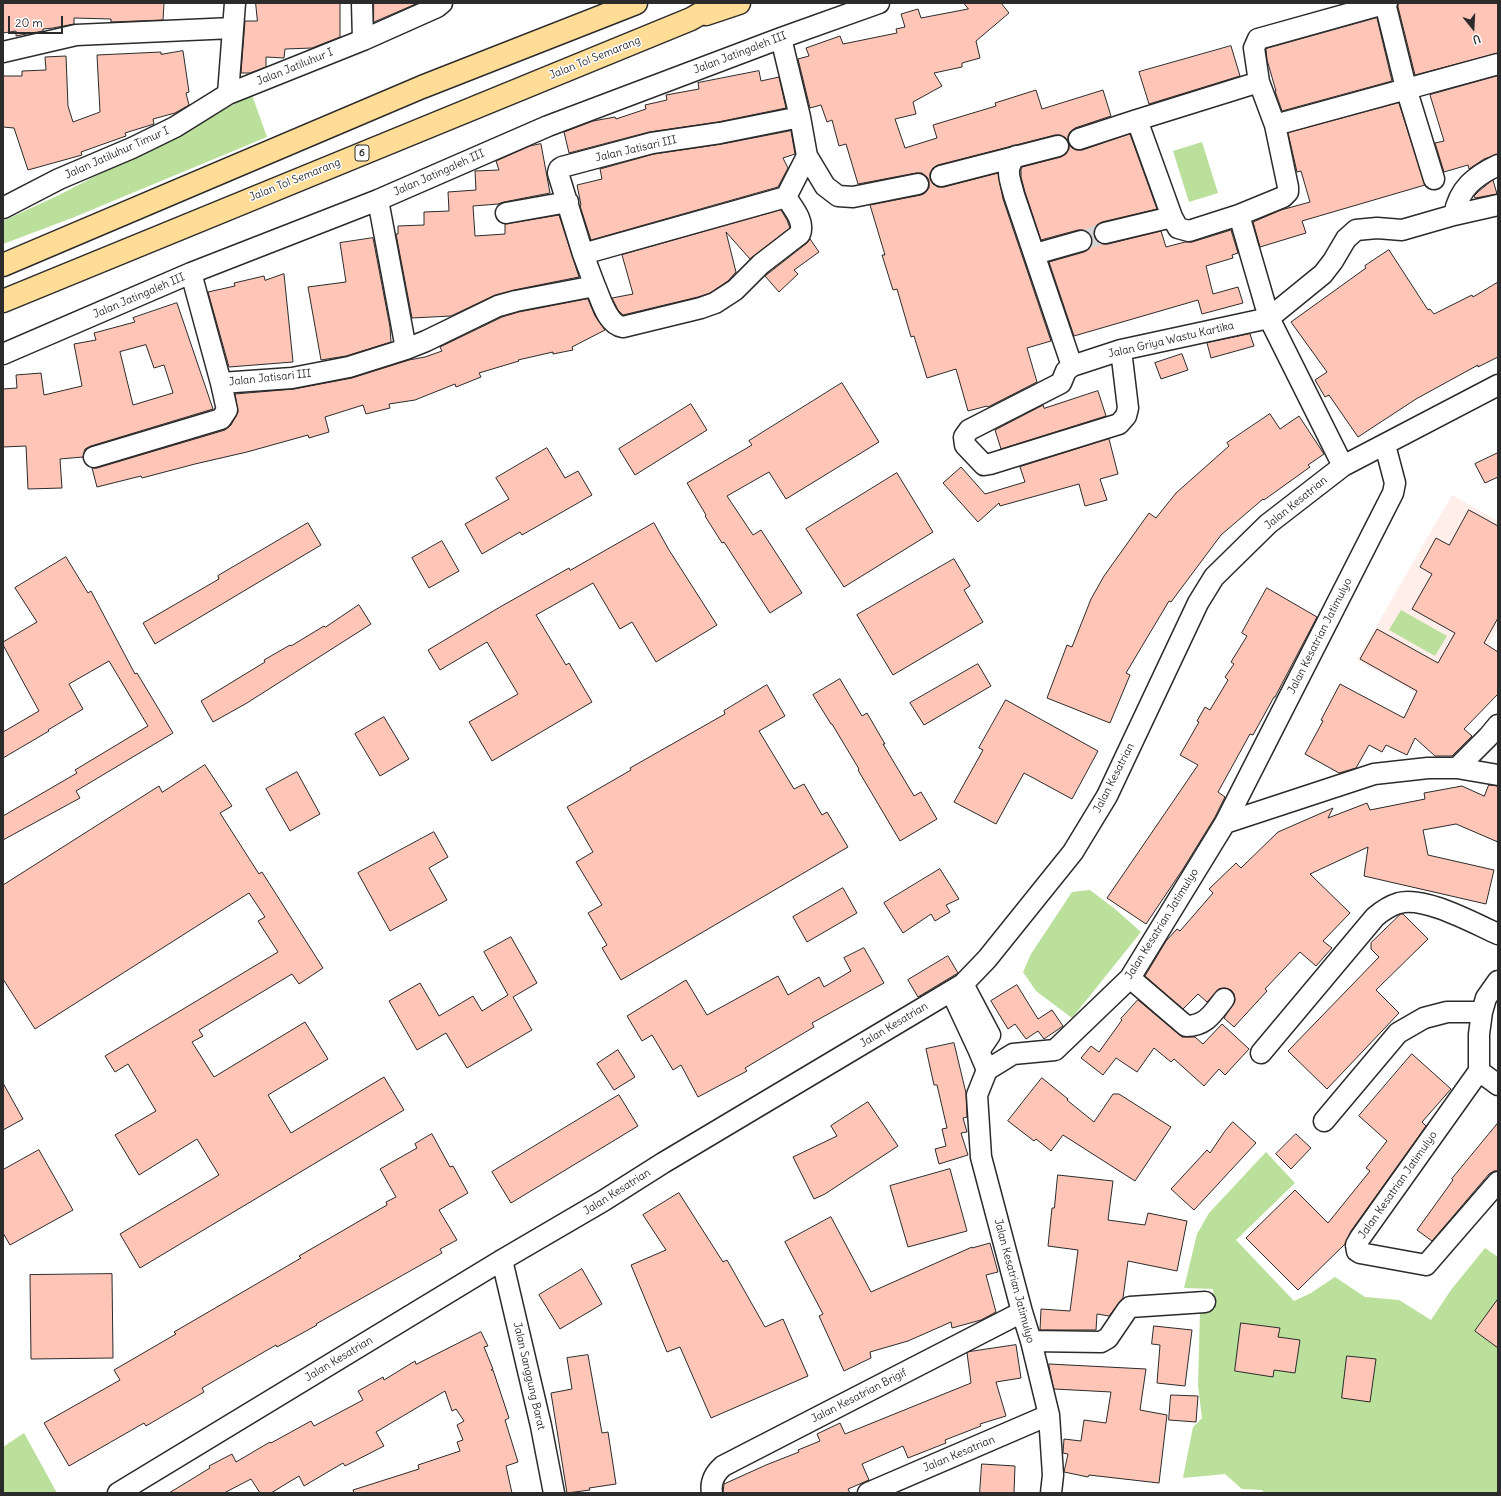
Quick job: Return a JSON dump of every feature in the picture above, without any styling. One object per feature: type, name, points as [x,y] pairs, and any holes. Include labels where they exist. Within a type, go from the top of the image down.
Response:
[{"type":"highway","points":[[3,265],[422,87],[636,3]]},
{"type":"highway","name":"Jalan Tol Semarang","points":[[3,301],[691,19],[720,3]]},
{"type":"highway","points":[[691,19],[740,3]]},
{"type":"street","points":[[228,94],[235,3]]},
{"type":"street","points":[[362,3],[363,40]]},
{"type":"street","name":"Jalan Jatiluhur I","points":[[228,94],[363,40],[437,7],[442,3]]},
{"type":"street","name":"Jalan Jatingaleh III","points":[[3,354],[191,273],[378,200],[548,126],[780,38],[879,3]]},
{"type":"street","points":[[1137,120],[1172,217],[1178,228],[1189,231],[1239,215],[1283,197],[1288,192],[1288,187],[1275,126],[1259,82],[1254,48],[1258,39],[1386,3],[1406,88],[1434,180]]},
{"type":"street","points":[[3,52],[76,35],[233,28]]},
{"type":"street","points":[[780,38],[800,117],[807,156],[825,186],[838,196],[853,197],[918,184]]},
{"type":"street","points":[[1275,126],[1406,88],[1498,64]]},
{"type":"street","points":[[1079,139],[1259,82]]},
{"type":"street","name":"Jalan Jatiluhur Timur I","points":[[3,208],[59,179],[132,148],[175,127],[228,94]]},
{"type":"street","name":"Jalan Jatisari III","points":[[786,197],[802,223],[800,234],[761,264],[735,290],[715,303],[701,308],[623,327],[618,326],[612,321],[595,286],[583,254],[558,173],[559,169],[562,167],[652,144],[720,133],[800,117]]},
{"type":"street","points":[[941,176],[1058,146]]},
{"type":"street","points":[[583,254],[786,197],[807,156]]},
{"type":"street","points":[[1016,156],[1009,164],[1008,171],[1014,195],[1072,366],[1066,371],[1061,383],[969,430],[964,437],[965,445],[984,465],[1119,424],[1126,416],[1128,408],[1121,350]]},
{"type":"street","points":[[1454,214],[1464,188],[1479,176],[1498,165]]},
{"type":"street","points":[[378,200],[406,349]]},
{"type":"street","points":[[506,213],[568,202]]},
{"type":"street","name":"Jalan Griya Wastu Kartika","points":[[1072,366],[1121,350],[1269,318],[1323,274],[1333,262],[1346,238],[1356,230],[1377,228],[1402,230],[1454,214],[1498,204]]},
{"type":"street","points":[[1239,215],[1269,318],[1343,466]]},
{"type":"street","points":[[1105,233],[1172,217]]},
{"type":"street","points":[[1035,254],[1081,241]]},
{"type":"street","name":"Jalan Jatisari III","points":[[191,273],[221,383],[292,378],[349,367],[426,341],[498,306],[595,286]]},
{"type":"street","points":[[94,457],[221,419],[227,410],[221,383]]},
{"type":"street","name":"Jalan Kesatrian","points":[[118,1493],[502,1260],[957,987],[987,959],[1072,852],[1107,796],[1198,603],[1214,578],[1268,524],[1343,466],[1498,386]]},
{"type":"street","name":"Jalan Kesatrian Jatimulyo","points":[[1051,1493],[1053,1475],[1049,1415],[982,1157],[977,1095],[987,1070],[1014,1054],[1055,1050],[1130,978],[1225,823],[1393,493],[1395,483],[1384,445]]},
{"type":"street","points":[[1457,768],[1498,725]]},
{"type":"street","points":[[1225,823],[1374,774],[1428,768],[1457,768],[1498,775]]},
{"type":"street","points":[[1261,1053],[1375,917],[1385,908],[1400,903],[1421,903],[1440,908],[1498,934]]},
{"type":"street","points":[[1130,978],[1186,1026],[1195,1026],[1206,1021],[1224,999]]},
{"type":"street","points":[[1498,981],[1486,998],[1478,1034],[1479,1071],[1498,1085]]},
{"type":"street","points":[[957,987],[990,1035],[1014,1054]]},
{"type":"street","points":[[957,987],[987,1070]]},
{"type":"street","points":[[1324,1121],[1398,1033],[1424,1018],[1446,1012],[1482,1012]]},
{"type":"street","points":[[979,1051],[990,1035]]},
{"type":"street","name":"Jalan Kesatrian Jatimulyo","points":[[1479,1071],[1360,1238],[1356,1246],[1357,1251],[1360,1253],[1426,1265],[1498,1182]]},
{"type":"street","name":"Jalan Sanggung Barat","points":[[502,1260],[541,1426],[554,1493]]},
{"type":"street","points":[[1031,1341],[1102,1342],[1108,1338],[1130,1307],[1206,1302]]},
{"type":"street","name":"Jalan Kesatrian Brigif","points":[[712,1493],[713,1480],[716,1472],[723,1466],[1022,1312]]},
{"type":"street","name":"Jalan Kesatrian","points":[[868,1493],[1049,1415]]},
{"type":"shaded area","points":[[1452,495],[1498,521],[1498,627],[1469,678],[1435,703],[1357,660]]},
{"type":"green space","points":[[252,95],[267,137],[72,218],[3,244],[3,221],[59,195]]},
{"type":"green space","points":[[1202,142],[1218,193],[1189,202],[1173,151]]},
{"type":"green space","points":[[1401,610],[1447,636],[1435,656],[1389,630]]},
{"type":"green space","points":[[1090,890],[1115,909],[1141,932],[1072,1018],[1036,991],[1023,972],[1031,954],[1072,892]]},
{"type":"green space","points":[[1266,1152],[1295,1183],[1236,1240],[1294,1301],[1311,1293],[1335,1277],[1365,1297],[1399,1300],[1431,1320],[1451,1290],[1485,1248],[1498,1257],[1498,1493],[1264,1493],[1262,1490],[1242,1489],[1225,1474],[1183,1478],[1193,1427],[1202,1418],[1198,1386],[1200,1311],[1215,1309],[1213,1289],[1184,1288],[1197,1234],[1209,1213]]},
{"type":"green space","points":[[24,1433],[57,1493],[3,1493],[3,1447]]},
{"type":"building","points":[[3,3],[164,3],[163,20],[111,22],[111,19],[74,18],[74,24],[43,29],[43,31],[16,36],[16,31],[3,33]]},
{"type":"building","points":[[256,3],[340,3],[340,37],[312,48],[285,49],[284,58],[266,57],[266,67],[250,73],[241,73],[245,21],[257,21]]},
{"type":"building","points":[[374,3],[418,3],[374,22]]},
{"type":"building","points":[[964,3],[1001,3],[1009,13],[976,41],[980,58],[962,63],[962,67],[934,73],[942,86],[913,102],[916,114],[895,119],[905,148],[937,138],[933,125],[996,106],[995,103],[1036,90],[1042,109],[1103,90],[1111,116],[1075,128],[1070,132],[1068,141],[1061,135],[1055,135],[938,165],[933,168],[930,173],[930,179],[933,184],[938,187],[944,187],[998,173],[1003,199],[1051,341],[1027,348],[1037,382],[988,407],[968,411],[956,369],[927,378],[914,336],[911,337],[897,289],[893,290],[882,255],[885,255],[870,205],[921,195],[929,188],[929,181],[922,173],[916,173],[858,184],[846,144],[839,146],[832,120],[827,122],[821,105],[810,108],[798,59],[809,56],[806,48],[840,36],[843,44],[897,33],[896,29],[905,27],[901,14],[918,9],[921,18],[968,9]]},
{"type":"building","points":[[1498,3],[1498,53],[1415,75],[1398,7],[1398,4]]},
{"type":"building","points":[[1377,18],[1392,81],[1282,111],[1267,60],[1266,49]]},
{"type":"building","points":[[1231,46],[1240,76],[1149,104],[1139,72]]},
{"type":"building","points":[[183,51],[189,92],[186,93],[189,105],[175,113],[153,119],[154,124],[125,133],[126,136],[81,152],[82,155],[28,170],[14,128],[3,127],[3,76],[22,76],[22,71],[46,70],[45,57],[66,56],[68,106],[73,122],[100,112],[97,55],[161,52],[161,54]]},
{"type":"building","points":[[759,71],[761,81],[779,77],[786,108],[718,122],[649,132],[569,153],[564,132],[593,121],[615,117],[616,119],[646,109],[645,105],[667,100],[666,95],[699,89],[698,83]]},
{"type":"building","points":[[1498,76],[1498,154],[1484,159],[1469,169],[1468,165],[1444,172],[1435,143],[1444,141],[1430,95]]},
{"type":"building","points":[[1399,103],[1425,185],[1302,221],[1306,233],[1260,247],[1253,222],[1281,210],[1310,202],[1301,171],[1297,172],[1288,133]]},
{"type":"building","points":[[791,131],[795,154],[783,158],[788,168],[778,187],[591,240],[580,206],[577,185],[602,179],[600,169],[654,154],[722,144]]},
{"type":"building","points":[[1130,134],[1157,209],[1102,222],[1094,229],[1096,241],[1101,244],[1108,244],[1161,231],[1166,247],[1185,242],[1192,242],[1231,230],[1238,253],[1232,255],[1233,258],[1206,266],[1213,294],[1238,287],[1243,303],[1202,314],[1198,300],[1074,336],[1049,262],[1084,252],[1089,249],[1092,244],[1092,238],[1089,233],[1083,230],[1078,230],[1041,240],[1025,192],[1021,177],[1021,169],[1022,167],[1061,157],[1066,154],[1069,149],[1069,144],[1076,150],[1082,150]]},
{"type":"building","points":[[541,144],[550,193],[498,204],[473,206],[475,236],[505,234],[505,224],[559,215],[579,277],[495,295],[451,316],[412,318],[396,234],[398,234],[398,226],[424,225],[424,212],[449,211],[448,192],[476,190],[475,171],[499,170],[496,161],[530,146]]},
{"type":"building","points":[[1493,180],[1497,194],[1475,198],[1474,196],[1478,192]]},
{"type":"building","points":[[781,210],[790,228],[750,259],[726,232],[736,272],[728,281],[710,293],[623,315],[618,310],[612,298],[633,294],[622,255]]},
{"type":"building","points":[[373,238],[390,327],[391,342],[346,356],[321,360],[308,287],[346,282],[340,243]]},
{"type":"building","points":[[810,239],[819,252],[794,270],[798,274],[779,292],[765,276]]},
{"type":"building","points":[[1389,250],[1428,310],[1430,309],[1434,314],[1472,295],[1473,297],[1498,282],[1498,357],[1478,367],[1478,365],[1416,399],[1358,437],[1329,395],[1325,397],[1315,380],[1327,372],[1291,322],[1366,268],[1365,266]]},
{"type":"building","points":[[284,274],[293,362],[229,367],[208,292],[235,286],[234,283],[264,276],[265,280]]},
{"type":"building","points":[[588,299],[595,316],[605,330],[572,347],[573,350],[553,354],[553,352],[518,360],[519,361],[479,373],[481,377],[456,387],[455,384],[415,400],[389,404],[390,408],[366,414],[363,405],[325,417],[329,432],[309,438],[308,435],[142,478],[141,476],[97,487],[92,468],[97,468],[225,430],[231,425],[238,412],[235,394],[294,389],[352,378],[442,351],[440,347],[502,317],[519,312]]},
{"type":"building","points":[[177,303],[213,409],[91,446],[85,449],[83,457],[60,459],[62,488],[28,489],[26,446],[3,447],[3,389],[17,388],[16,375],[41,373],[44,395],[82,386],[74,344],[96,340],[94,333],[135,322],[133,318]],"holes":[[[146,345],[154,368],[164,365],[173,393],[133,405],[120,352]]]},
{"type":"building","points":[[1250,334],[1254,346],[1211,358],[1207,343]]},
{"type":"building","points":[[1182,354],[1188,370],[1161,379],[1155,363]]},
{"type":"building","points":[[842,383],[879,442],[786,499],[769,472],[727,496],[753,535],[761,530],[802,593],[770,613],[724,542],[722,543],[687,483],[752,445],[749,441]]},
{"type":"building","points":[[1098,391],[1106,416],[1001,449],[995,430],[1043,405],[1044,408]]},
{"type":"building","points":[[691,404],[707,430],[635,475],[619,449]]},
{"type":"building","points":[[1270,414],[1280,429],[1299,416],[1324,454],[1308,465],[1310,467],[1264,500],[1263,499],[1221,535],[1171,602],[1169,601],[1126,673],[1130,675],[1110,723],[1047,698],[1067,645],[1072,647],[1091,599],[1104,576],[1149,513],[1156,518],[1176,493],[1229,446],[1227,443]]},
{"type":"building","points":[[1109,439],[1118,474],[1100,479],[1107,500],[1085,506],[1079,484],[1000,506],[999,503],[978,522],[943,483],[961,467],[985,494],[1025,482],[1020,467]]},
{"type":"building","points":[[547,448],[565,478],[578,471],[592,495],[522,535],[520,532],[482,554],[465,524],[509,499],[496,478]]},
{"type":"building","points":[[1498,453],[1498,477],[1485,483],[1475,464]]},
{"type":"building","points":[[897,473],[933,532],[844,587],[806,529]]},
{"type":"building","points":[[1469,510],[1498,526],[1498,618],[1484,643],[1498,652],[1498,694],[1464,729],[1472,736],[1452,756],[1435,756],[1415,738],[1407,755],[1386,745],[1382,752],[1369,745],[1356,768],[1339,773],[1305,754],[1323,721],[1321,720],[1340,684],[1404,718],[1417,691],[1360,659],[1377,629],[1438,663],[1455,633],[1412,609],[1432,574],[1420,567],[1436,538],[1449,545]]},
{"type":"building","points":[[308,523],[321,545],[155,644],[143,623],[219,579],[218,576]]},
{"type":"building","points":[[654,523],[669,550],[717,625],[656,662],[632,622],[620,629],[593,583],[536,615],[566,665],[569,663],[592,702],[492,761],[469,722],[518,694],[487,642],[440,670],[428,650],[569,568],[570,570]]},
{"type":"building","points":[[442,541],[459,571],[429,588],[412,558]]},
{"type":"building","points":[[66,557],[88,593],[91,591],[135,674],[137,673],[173,733],[76,791],[80,798],[3,840],[3,816],[77,773],[75,770],[148,726],[109,661],[69,684],[83,709],[3,758],[3,732],[39,711],[3,645],[3,642],[37,622],[15,588]]},
{"type":"building","points":[[954,559],[970,586],[964,590],[983,622],[893,675],[857,615]]},
{"type":"building","points":[[1267,588],[1317,617],[1275,697],[1253,735],[1250,734],[1218,792],[1225,797],[1215,817],[1183,869],[1146,924],[1107,898],[1198,765],[1180,755],[1199,722],[1197,721],[1205,707],[1210,710],[1228,680],[1225,677],[1234,664],[1231,662],[1247,636],[1242,633]]},
{"type":"building","points":[[359,605],[371,624],[247,703],[213,722],[201,701],[265,662],[264,660],[324,626],[325,627]]},
{"type":"building","points":[[978,664],[991,686],[924,725],[910,703]]},
{"type":"building","points":[[840,679],[862,716],[867,713],[885,744],[883,744],[914,796],[921,792],[937,819],[900,841],[858,770],[859,769],[813,695]]},
{"type":"building","points":[[767,685],[785,716],[759,731],[794,789],[804,784],[822,815],[827,812],[848,847],[621,980],[602,948],[607,945],[588,913],[602,905],[576,862],[593,852],[567,807],[631,770],[630,768],[725,714],[724,711]]},
{"type":"building","points":[[1006,700],[1098,751],[1072,799],[1024,773],[996,824],[954,802],[983,750],[979,748]]},
{"type":"building","points":[[384,717],[409,759],[380,776],[355,734]]},
{"type":"building","points":[[205,765],[232,806],[220,813],[259,874],[262,872],[323,968],[299,984],[292,974],[199,1030],[203,1036],[192,1042],[214,1077],[305,1022],[328,1059],[268,1095],[291,1133],[384,1077],[404,1110],[140,1268],[120,1234],[219,1175],[197,1139],[139,1175],[115,1135],[156,1111],[128,1064],[115,1072],[105,1056],[278,952],[258,921],[265,917],[249,893],[35,1029],[3,979],[3,885],[159,786],[162,792]]},
{"type":"building","points":[[297,772],[320,814],[290,831],[266,789]]},
{"type":"building","points":[[1489,785],[1498,786],[1498,842],[1456,824],[1423,830],[1428,855],[1494,870],[1486,904],[1364,876],[1368,847],[1310,874],[1350,913],[1323,941],[1332,948],[1316,966],[1300,952],[1265,989],[1267,991],[1234,1027],[1224,1018],[1235,1001],[1234,994],[1231,990],[1225,988],[1219,989],[1207,1002],[1198,994],[1183,1009],[1145,976],[1166,941],[1177,929],[1180,931],[1213,893],[1209,889],[1236,863],[1241,868],[1278,832],[1333,808],[1328,818],[1367,803],[1370,810],[1425,799],[1424,793],[1462,786],[1484,796]]},
{"type":"building","points":[[434,832],[448,857],[429,868],[447,900],[390,931],[358,873]]},
{"type":"building","points":[[940,869],[959,899],[946,905],[950,912],[935,921],[931,914],[903,933],[884,903]]},
{"type":"building","points":[[843,888],[857,913],[807,942],[793,917]]},
{"type":"building","points":[[1401,914],[1403,914],[1428,939],[1376,990],[1399,1013],[1327,1089],[1288,1051],[1379,957],[1371,949],[1371,943]]},
{"type":"building","points":[[511,937],[537,983],[513,997],[532,1030],[467,1068],[446,1033],[417,1050],[389,1001],[420,983],[439,1016],[473,996],[482,1011],[508,995],[484,952]]},
{"type":"building","points":[[864,948],[884,983],[812,1023],[814,1027],[745,1068],[747,1071],[698,1097],[681,1065],[673,1070],[652,1035],[642,1041],[627,1016],[686,980],[707,1015],[778,976],[788,995],[819,977],[824,987],[851,971],[844,958]]},
{"type":"building","points":[[948,956],[958,973],[918,997],[908,980]]},
{"type":"building","points":[[1017,985],[1038,1019],[1052,1010],[1063,1026],[1044,1039],[1038,1031],[1026,1039],[1015,1024],[1008,1029],[991,1001]]},
{"type":"building","points":[[1138,1000],[1182,1037],[1195,1037],[1203,1044],[1222,1024],[1249,1049],[1225,1075],[1219,1069],[1204,1086],[1174,1059],[1171,1062],[1154,1048],[1137,1072],[1116,1058],[1103,1075],[1081,1058],[1091,1046],[1099,1052],[1122,1020],[1121,1019]]},
{"type":"building","points":[[954,1043],[966,1093],[967,1117],[963,1118],[967,1132],[961,1133],[968,1155],[939,1164],[935,1149],[946,1146],[942,1129],[947,1128],[937,1085],[934,1085],[926,1049]]},
{"type":"building","points":[[618,1050],[635,1077],[614,1090],[597,1064]]},
{"type":"building","points":[[1412,1054],[1451,1089],[1422,1122],[1426,1126],[1351,1231],[1345,1244],[1298,1290],[1246,1238],[1295,1190],[1328,1223],[1370,1171],[1366,1168],[1387,1141],[1359,1116]]},
{"type":"building","points":[[1042,1078],[1094,1122],[1113,1094],[1119,1094],[1171,1127],[1135,1181],[1063,1135],[1051,1151],[1036,1139],[1034,1141],[1008,1121]]},
{"type":"building","points":[[3,1083],[23,1119],[3,1130]]},
{"type":"building","points":[[619,1095],[638,1126],[511,1203],[492,1172]]},
{"type":"building","points":[[868,1102],[898,1146],[825,1194],[814,1199],[793,1157],[837,1136],[831,1126]]},
{"type":"building","points":[[1233,1122],[1256,1143],[1194,1210],[1171,1189],[1207,1150],[1210,1153]]},
{"type":"building","points":[[1498,1123],[1498,1171],[1494,1171],[1489,1174],[1432,1241],[1417,1230],[1453,1180],[1452,1179]]},
{"type":"building","points":[[432,1134],[450,1167],[453,1166],[468,1193],[439,1210],[457,1240],[440,1249],[442,1253],[316,1324],[317,1325],[277,1347],[276,1345],[202,1388],[204,1392],[146,1426],[144,1423],[69,1466],[44,1423],[120,1380],[114,1370],[176,1334],[174,1332],[301,1258],[299,1256],[387,1205],[386,1202],[396,1197],[380,1169],[417,1148],[415,1144]]},
{"type":"building","points":[[1296,1134],[1311,1148],[1291,1169],[1276,1154]]},
{"type":"building","points":[[39,1150],[73,1210],[10,1245],[3,1233],[3,1170]]},
{"type":"building","points":[[950,1169],[967,1231],[908,1247],[890,1186]]},
{"type":"building","points":[[1058,1175],[1113,1181],[1108,1220],[1145,1225],[1148,1213],[1187,1221],[1177,1271],[1128,1261],[1123,1298],[1109,1316],[1097,1314],[1096,1330],[1040,1330],[1041,1309],[1070,1311],[1078,1250],[1048,1246],[1052,1208],[1054,1208]]},
{"type":"building","points":[[679,1193],[723,1262],[727,1260],[765,1327],[783,1319],[808,1376],[711,1418],[680,1347],[667,1352],[631,1265],[666,1250],[643,1215]]},
{"type":"building","points":[[831,1217],[871,1292],[972,1247],[990,1243],[998,1272],[986,1275],[996,1312],[981,1320],[952,1328],[951,1322],[908,1341],[870,1352],[871,1358],[844,1371],[819,1316],[823,1314],[785,1242]]},
{"type":"building","points":[[582,1269],[602,1304],[560,1329],[539,1295]]},
{"type":"building","points":[[112,1274],[113,1358],[31,1359],[30,1275]]},
{"type":"building","points":[[1498,1299],[1498,1348],[1475,1331]]},
{"type":"building","points":[[1241,1323],[1280,1328],[1278,1337],[1300,1340],[1295,1373],[1274,1370],[1273,1377],[1235,1371]]},
{"type":"building","points":[[1154,1326],[1192,1330],[1185,1386],[1157,1383],[1160,1345],[1152,1344]]},
{"type":"building","points":[[481,1332],[488,1346],[484,1347],[509,1418],[505,1420],[518,1462],[506,1466],[512,1493],[354,1493],[353,1490],[419,1469],[418,1465],[460,1451],[457,1442],[463,1440],[457,1425],[464,1421],[456,1409],[452,1411],[445,1391],[376,1432],[384,1446],[345,1466],[343,1463],[304,1486],[299,1476],[271,1493],[260,1493],[251,1479],[224,1493],[169,1493],[210,1468],[209,1466],[232,1454],[236,1462],[270,1442],[271,1443],[311,1421],[314,1426],[363,1400],[358,1391],[383,1377],[384,1380],[415,1361],[416,1364]]},
{"type":"building","points":[[1016,1345],[1021,1378],[996,1382],[1006,1416],[980,1424],[981,1426],[945,1440],[946,1443],[908,1458],[903,1446],[862,1464],[869,1480],[848,1489],[850,1493],[723,1493],[724,1484],[799,1452],[798,1450],[820,1441],[817,1434],[840,1423],[845,1434],[971,1383],[968,1352]]},
{"type":"building","points":[[588,1355],[602,1433],[608,1432],[616,1484],[589,1488],[590,1490],[567,1493],[551,1393],[572,1389],[567,1358]]},
{"type":"building","points":[[1347,1356],[1376,1359],[1370,1402],[1342,1398]]},
{"type":"building","points":[[1049,1364],[1146,1369],[1140,1410],[1167,1415],[1159,1483],[1089,1475],[1088,1477],[1064,1472],[1068,1454],[1063,1453],[1064,1439],[1081,1441],[1084,1420],[1106,1423],[1111,1392],[1054,1389]]},
{"type":"building","points":[[1171,1395],[1198,1396],[1196,1422],[1169,1420]]},
{"type":"building","points":[[982,1464],[1015,1466],[1014,1493],[980,1493]]},
{"type":"tunnel","points":[[1081,241],[1105,233]]}]
